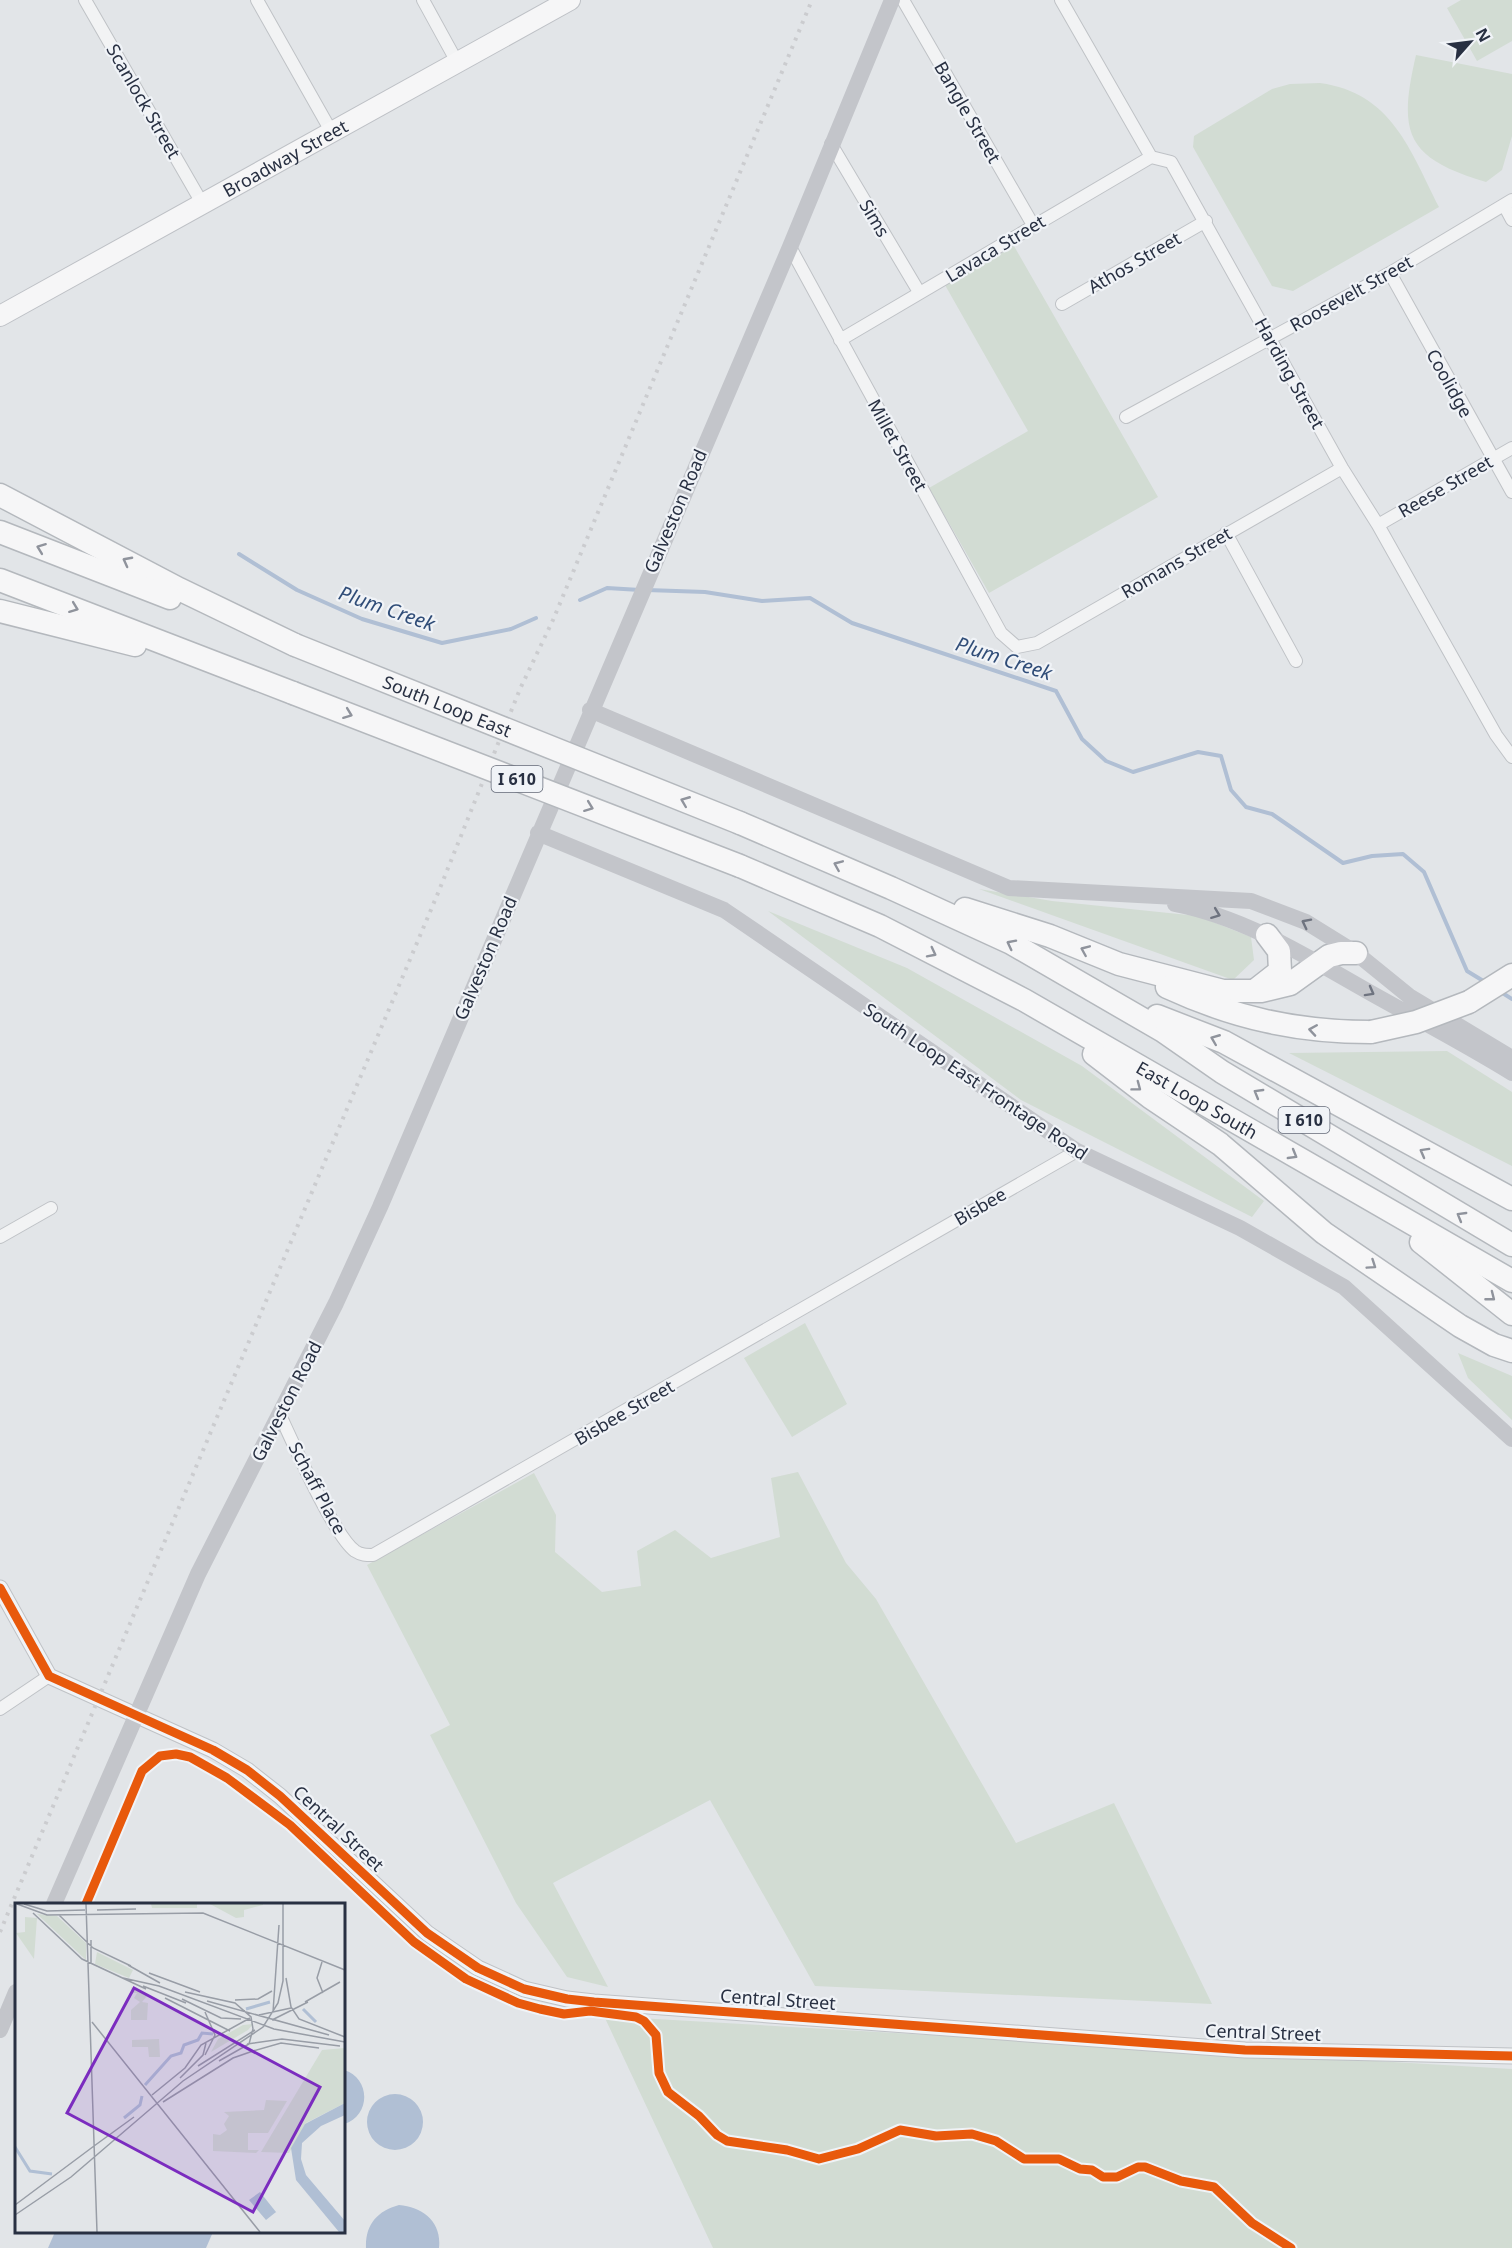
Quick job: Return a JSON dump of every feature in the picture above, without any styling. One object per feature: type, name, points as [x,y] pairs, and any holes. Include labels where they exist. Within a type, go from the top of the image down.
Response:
[{"type":"highway","points":[[0,495],[176,594]]},
{"type":"highway","points":[[0,532],[176,594]]},
{"type":"highway","name":"I 610","points":[[0,580],[156,645]]},
{"type":"highway","name":"South Loop East","points":[[176,594],[295,645],[740,823],[891,888]]},
{"type":"highway","points":[[0,611],[156,645]]},
{"type":"highway","name":"East Loop South","points":[[156,645],[293,693],[740,866],[880,927],[1024,1000],[1512,1281]]},
{"type":"highway","points":[[891,888],[1050,936],[1119,964],[1193,999],[1259,1021],[1326,1032],[1371,1032],[1416,1022],[1469,1002],[1512,975]]},
{"type":"highway","name":"East Loop South","points":[[891,888],[1011,943],[1098,993],[1163,1031],[1222,1072],[1512,1245]]},
{"type":"highway","points":[[1255,991],[1277,977],[1281,971],[1279,951],[1267,935]]},
{"type":"highway","points":[[1119,964],[1224,991],[1255,991],[1290,984],[1318,963],[1341,953],[1356,953]]},
{"type":"highway","points":[[1098,993],[1224,1042],[1512,1199]]},
{"type":"highway","points":[[1024,1000],[1150,1096],[1220,1144],[1324,1233],[1460,1326],[1494,1345],[1512,1351]]},
{"type":"highway","points":[[1358,1193],[1512,1314]]},
{"type":"main road","name":"Broadway Street","points":[[0,316],[570,0]]},
{"type":"main road","name":"Galveston Road","points":[[55,1903],[198,1574],[280,1416],[380,1207],[635,604],[790,247],[892,0]]},
{"type":"main road","points":[[590,710],[1009,888],[1251,901],[1306,922],[1356,953],[1409,996],[1512,1058]]},
{"type":"main road","name":"South Loop East Frontage Road","points":[[538,833],[724,910],[1077,1151],[1240,1228],[1344,1287],[1512,1439]]},
{"type":"main road","points":[[1138,896],[1202,909],[1267,935],[1461,1041],[1512,1072]]},
{"type":"main road","points":[[0,2030],[15,1994]]},
{"type":"street","name":"Scanlock Street","points":[[85,0],[202,203]]},
{"type":"street","points":[[257,0],[331,131]]},
{"type":"street","points":[[423,0],[457,62]]},
{"type":"street","name":"Bangle Street","points":[[903,0],[1033,225]]},
{"type":"street","points":[[1061,0],[1151,157]]},
{"type":"street","name":"Sims","points":[[831,144],[920,292]]},
{"type":"street","name":"Lavaca Street","points":[[840,340],[1151,157]]},
{"type":"street","name":"Harding Street","points":[[1151,157],[1171,162],[1271,337],[1342,468],[1378,525],[1496,735],[1512,757]]},
{"type":"street","points":[[1508,202],[1512,220]]},
{"type":"street","name":"Roosevelt Street","points":[[1126,417],[1390,273],[1508,202]]},
{"type":"street","name":"Athos Street","points":[[1062,304],[1206,221]]},
{"type":"street","name":"Millet Street","points":[[790,247],[1001,633],[1009,640]]},
{"type":"street","name":"Coolidge","points":[[1390,273],[1512,492]]},
{"type":"street","name":"Reese Street","points":[[1378,525],[1512,448]]},
{"type":"street","name":"Romans Street","points":[[1009,640],[1017,647],[1037,643],[1342,468]]},
{"type":"street","points":[[1226,533],[1296,662]]},
{"type":"street","name":"Bisbee","points":[[884,1262],[1077,1151]]},
{"type":"street","points":[[0,1238],[51,1208]]},
{"type":"street","name":"Bisbee Street","points":[[363,1555],[373,1555],[386,1549],[884,1262]]},
{"type":"street","name":"Schaff Place","points":[[280,1416],[338,1530],[354,1551],[363,1555]]},
{"type":"street","points":[[0,1588],[49,1676],[0,1709]]},
{"type":"street","name":"Central Street","points":[[49,1676],[213,1749],[247,1770],[280,1796],[427,1933],[478,1968],[524,1989],[567,1999],[594,2002],[1245,2050],[1512,2056]]},
{"type":"shaded area","points":[[1461,0],[1512,0],[1512,41],[1477,61],[1447,8]]},
{"type":"shaded area","points":[[1416,55],[1512,74],[1512,136],[1502,170],[1486,182],[1438,163],[1424,152],[1414,139],[1409,123],[1408,104]]},
{"type":"shaded area","points":[[1320,83],[1345,89],[1365,99],[1382,112],[1408,145],[1439,207],[1293,291],[1272,286],[1193,147],[1194,136],[1272,89],[1290,84]]},
{"type":"shaded area","points":[[1014,246],[1158,497],[989,593],[929,488],[1028,431],[945,285]]},
{"type":"shaded area","points":[[979,889],[1052,901],[1198,916],[1251,937],[1254,960],[1233,980]]},
{"type":"shaded area","points":[[768,911],[907,968],[1082,1066],[1264,1201],[1252,1217],[1021,1100]]},
{"type":"shaded area","points":[[1447,1051],[1512,1092],[1512,1166],[1289,1053]]},
{"type":"shaded area","points":[[805,1323],[847,1404],[792,1437],[744,1358]]},
{"type":"shaded area","points":[[1458,1353],[1512,1376],[1512,1420],[1468,1378]]},
{"type":"shaded area","points":[[798,1472],[846,1563],[876,1599],[1016,1843],[1114,1803],[1212,2004],[815,1986],[710,1800],[553,1883],[608,1987],[567,1977],[516,1903],[430,1735],[450,1725],[367,1565],[534,1473],[556,1515],[555,1552],[602,1592],[641,1586],[637,1551],[675,1530],[711,1558],[780,1537],[771,1478]]},
{"type":"shaded area","points":[[604,2016],[1512,2069],[1512,2248],[713,2248]]},
{"type":"water","points":[[345,2070],[353,2074],[363,2088],[363,2106],[353,2120],[345,2124]]},
{"type":"water","points":[[390,2094],[400,2094],[415,2102],[421,2111],[423,2122],[421,2133],[415,2142],[400,2150],[390,2150],[379,2145],[372,2138],[367,2127],[367,2117],[372,2106],[379,2099]]},
{"type":"water","points":[[399,2205],[416,2209],[434,2223],[439,2248],[366,2248],[368,2232],[374,2220],[384,2211]]},
{"type":"water","points":[[55,2233],[213,2233],[206,2248],[48,2248]]},
{"type":"waterway","name":"Plum Creek","points":[[239,554],[297,590],[362,619],[442,643],[511,629],[536,618]]},
{"type":"waterway","name":"Plum Creek","points":[[580,600],[607,588],[640,590]]},
{"type":"waterway","name":"Plum Creek","points":[[647,590],[705,592],[762,601],[810,598],[852,623],[1056,691],[1082,739],[1106,761],[1133,772],[1198,752],[1221,756],[1231,790],[1246,807],[1272,814],[1343,863],[1372,856],[1403,854],[1424,872],[1467,971],[1485,982]]},
{"type":"waterway","name":"Plum Creek","points":[[1501,992],[1512,999]]},
{"type":"railway","points":[[0,1932],[438,893],[520,689],[553,620],[812,0]]},
{"type":"cycle path","points":[[0,1588],[49,1676],[213,1750],[247,1770],[280,1796],[427,1933],[478,1968],[524,1989],[567,1999],[594,2002],[1245,2050],[1512,2056]]},
{"type":"cycle path","points":[[86,1903],[142,1771],[160,1756],[176,1754],[190,1757],[227,1778],[290,1825],[414,1942],[466,1979],[518,2003],[540,2009],[564,2014],[590,2011],[636,2017],[644,2021],[656,2035],[659,2073],[668,2092],[727,2141],[787,2150],[819,2159],[858,2149],[900,2130],[936,2136],[972,2134],[996,2141],[1024,2159],[1059,2159],[1080,2169],[1092,2170],[1103,2177],[1117,2177],[1138,2167],[1145,2167],[1181,2181],[1214,2187],[1252,2223],[1291,2248]]}]
